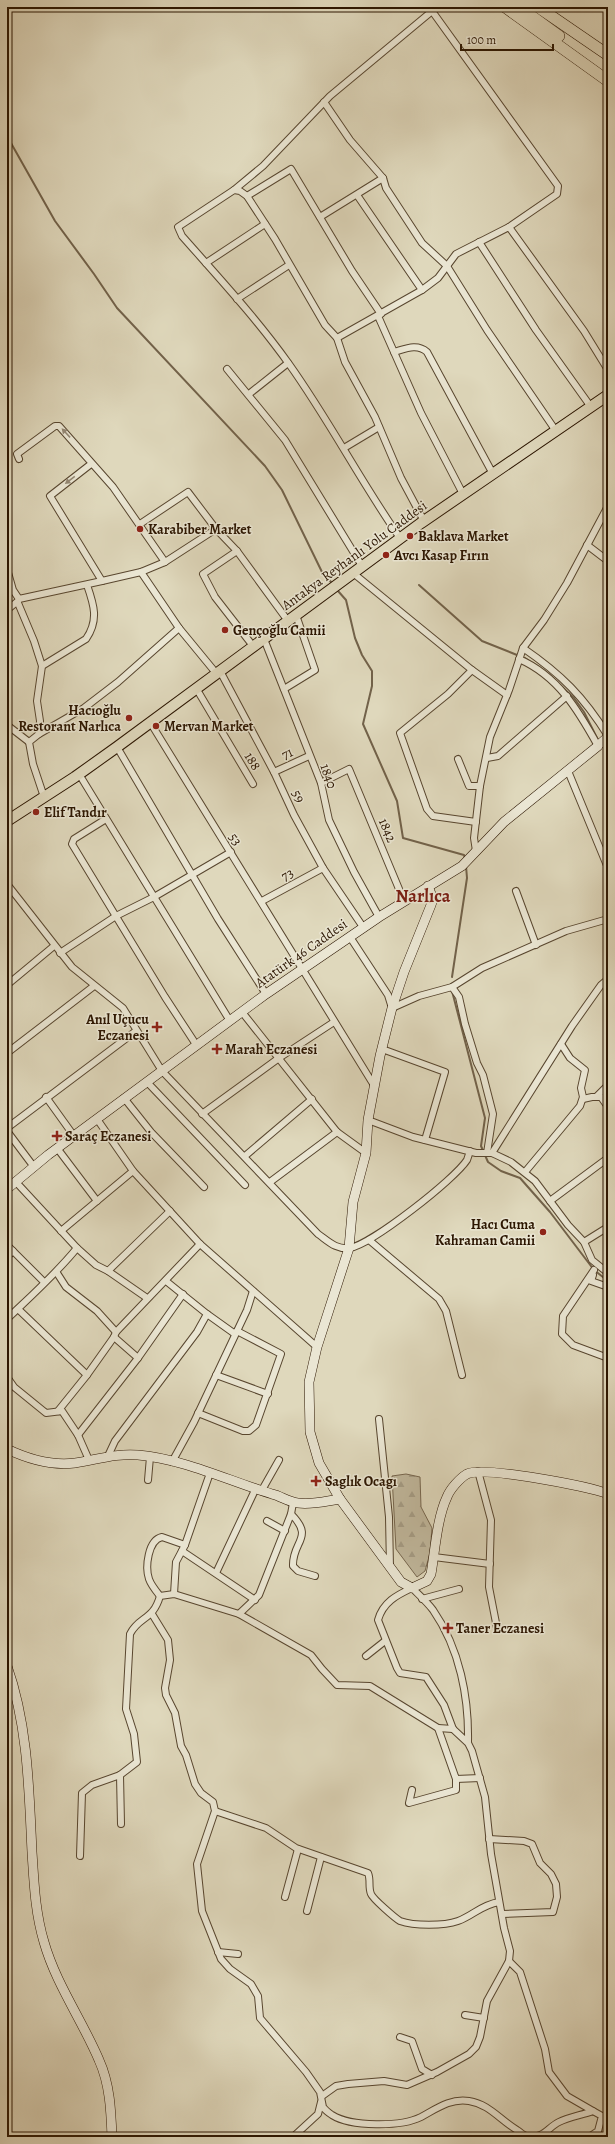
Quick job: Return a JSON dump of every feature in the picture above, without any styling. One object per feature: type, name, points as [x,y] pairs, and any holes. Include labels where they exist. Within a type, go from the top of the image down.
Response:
[{"type":"highway","points":[[505,7],[608,72]]},
{"type":"highway","points":[[519,7],[608,81]]},
{"type":"highway","points":[[538,7],[608,55]]},
{"type":"main road","name":"Antakya Reyhanlı Yolu Caddesi","points":[[7,821],[117,747],[400,538],[606,396]]},
{"type":"street","points":[[336,338],[422,290],[438,278],[456,254],[509,227],[557,194],[558,186],[434,9],[324,102],[263,166],[234,190],[178,227],[182,236],[237,298],[288,363],[344,448],[371,496],[400,538]]},
{"type":"street","points":[[324,102],[350,140],[383,178],[386,188],[422,242],[447,266],[486,330],[556,431]]},
{"type":"street","points":[[247,196],[292,170],[379,315],[421,412],[463,494]]},
{"type":"street","points":[[320,217],[383,178]]},
{"type":"street","points":[[234,190],[240,191],[247,196],[325,326],[336,338],[346,362],[379,427],[401,478],[424,521]]},
{"type":"street","points":[[357,195],[422,290]]},
{"type":"street","points":[[206,263],[265,224]]},
{"type":"street","points":[[509,227],[584,331],[608,370]]},
{"type":"street","points":[[479,242],[540,336],[591,407]]},
{"type":"street","points":[[237,298],[289,265]]},
{"type":"street","points":[[394,352],[415,347],[422,348],[427,352],[492,474]]},
{"type":"street","points":[[249,394],[288,363]]},
{"type":"street","points":[[228,369],[285,440],[362,566]]},
{"type":"street","points":[[19,459],[17,454],[55,426],[59,426],[91,464],[113,487],[165,562]]},
{"type":"street","points":[[344,448],[379,427]]},
{"type":"street","points":[[91,464],[50,496],[102,581]]},
{"type":"street","points":[[140,524],[188,492],[216,529],[237,551],[292,618],[315,670],[284,689]]},
{"type":"street","points":[[476,851],[474,838],[480,786],[487,758],[490,737],[507,695],[523,648],[563,589],[608,506]]},
{"type":"street","points":[[7,610],[18,601],[141,572],[165,562],[216,529]]},
{"type":"street","points":[[587,544],[608,561]]},
{"type":"street","points":[[237,551],[202,574],[215,597],[254,646]]},
{"type":"street","points":[[7,569],[13,590],[34,641],[42,666],[37,700],[40,721],[39,734]]},
{"type":"street","name":"59","points":[[141,572],[179,628],[218,672],[274,772],[294,815],[323,868],[363,927]]},
{"type":"street","points":[[353,573],[472,670],[507,695]]},
{"type":"street","points":[[42,666],[86,639],[90,633],[96,616],[95,606],[87,585]]},
{"type":"street","points":[[29,742],[39,734],[95,699],[118,682],[179,628]]},
{"type":"street","name":"1840","points":[[264,639],[309,756],[321,783],[329,820],[354,872],[379,917]]},
{"type":"street","points":[[523,648],[553,668],[563,678],[591,710],[605,741]]},
{"type":"street","points":[[519,659],[550,678],[605,741]]},
{"type":"street","points":[[472,670],[448,694],[400,733],[427,809],[433,816],[476,822]]},
{"type":"street","name":"188","points":[[196,688],[253,784]]},
{"type":"street","points":[[487,758],[498,756],[567,696]]},
{"type":"street","name":"53","points":[[150,722],[262,901],[334,1022],[375,1087]]},
{"type":"street","points":[[7,725],[29,742],[33,764],[44,797]]},
{"type":"street","name":"Atatürk 46 Caddesi","points":[[7,1189],[57,1148],[266,994],[363,927],[465,862],[504,822],[605,741]]},
{"type":"street","points":[[117,747],[193,874],[218,919],[266,994]]},
{"type":"street","name":"71","points":[[274,772],[309,756]]},
{"type":"street","points":[[458,759],[469,786],[480,786]]},
{"type":"street","name":"1842","points":[[321,783],[349,769],[404,901]]},
{"type":"street","points":[[568,771],[608,868]]},
{"type":"street","points":[[79,774],[230,1021]]},
{"type":"street","points":[[106,819],[74,839],[72,844],[196,1046]]},
{"type":"street","points":[[60,953],[116,916],[154,897],[231,852]]},
{"type":"street","name":"73","points":[[262,901],[323,868]]},
{"type":"street","points":[[7,884],[60,953],[94,986],[123,1008],[162,1071],[202,1114],[270,1182],[318,1234],[336,1248],[349,1248],[369,1240],[440,1188],[467,1160],[470,1151]]},
{"type":"street","points":[[428,886],[433,898],[404,972],[392,1008],[368,1120],[366,1153],[353,1202],[349,1248],[317,1347],[309,1382],[310,1432],[319,1463],[340,1499],[401,1582],[412,1588],[433,1610],[455,1653],[464,1689],[468,1718],[468,1743]]},
{"type":"street","points":[[516,891],[536,945]]},
{"type":"street","points":[[392,1008],[419,996],[452,987],[482,968],[566,932],[608,919]]},
{"type":"street","points":[[350,937],[388,995],[392,1008]]},
{"type":"street","points":[[7,985],[54,946]]},
{"type":"street","points":[[487,1153],[601,985],[608,979]]},
{"type":"street","points":[[7,1053],[94,986]]},
{"type":"street","points":[[452,987],[460,997],[465,1024],[477,1063],[483,1075],[492,1114],[487,1153]]},
{"type":"street","points":[[242,1012],[337,1132],[366,1153]]},
{"type":"street","points":[[202,1114],[279,1058],[334,1022]]},
{"type":"street","points":[[7,1128],[46,1097],[136,1031]]},
{"type":"street","points":[[524,1172],[580,1106],[582,1099],[581,1088],[586,1070],[570,1058],[561,1044]]},
{"type":"street","points":[[382,1049],[445,1072],[426,1140]]},
{"type":"street","points":[[147,1082],[245,1186]]},
{"type":"street","points":[[582,1099],[597,1096],[608,1086]]},
{"type":"street","points":[[597,1096],[604,1100],[608,1107]]},
{"type":"street","points":[[46,1097],[74,1136]]},
{"type":"street","points":[[124,1098],[151,1132],[204,1187]]},
{"type":"street","points":[[245,1156],[312,1099]]},
{"type":"street","points":[[97,1119],[133,1171],[200,1244],[317,1347]]},
{"type":"street","points":[[368,1120],[426,1140],[470,1151],[487,1153],[511,1162],[524,1172],[584,1242],[592,1260],[608,1273]]},
{"type":"street","points":[[7,1131],[34,1166]]},
{"type":"street","points":[[270,1182],[337,1132]]},
{"type":"street","points":[[57,1148],[98,1201]]},
{"type":"street","points":[[550,1202],[608,1158]]},
{"type":"street","points":[[61,1231],[133,1171]]},
{"type":"street","points":[[16,1182],[77,1248],[96,1265],[108,1271],[147,1298]]},
{"type":"street","points":[[108,1271],[170,1211]]},
{"type":"street","points":[[584,1242],[608,1227]]},
{"type":"street","points":[[369,1240],[439,1299],[446,1312],[462,1375]]},
{"type":"street","points":[[58,1411],[87,1375],[115,1335],[147,1298],[166,1281],[200,1244]]},
{"type":"street","points":[[7,1245],[44,1282]]},
{"type":"street","points":[[7,1320],[44,1282],[57,1272],[77,1248]]},
{"type":"street","points":[[7,1257],[13,1251]]},
{"type":"street","points":[[597,1264],[563,1316],[562,1334],[573,1345],[608,1358]]},
{"type":"street","points":[[594,1270],[591,1281],[608,1287]]},
{"type":"street","points":[[57,1272],[66,1287],[97,1311],[115,1335],[138,1358]]},
{"type":"street","points":[[166,1281],[207,1314],[236,1332],[281,1354],[256,1425],[249,1431],[243,1431],[198,1413]]},
{"type":"street","points":[[172,1462],[198,1413],[247,1310],[253,1291]]},
{"type":"street","points":[[78,1435],[138,1358],[182,1294]]},
{"type":"street","points":[[18,1309],[87,1375]]},
{"type":"street","points":[[108,1456],[115,1440],[197,1332],[207,1314]]},
{"type":"street","points":[[216,1375],[268,1394]]},
{"type":"street","points":[[7,1377],[14,1387],[46,1413],[62,1411],[78,1435],[89,1460]]},
{"type":"street","points":[[379,1419],[389,1517],[390,1567]]},
{"type":"street","points":[[7,1450],[27,1457],[54,1463],[89,1460],[108,1456],[138,1455],[172,1462],[210,1473],[259,1489],[293,1503],[306,1504],[340,1499]]},
{"type":"street","points":[[148,1480],[150,1457]]},
{"type":"street","points":[[216,1573],[259,1489],[279,1460]]},
{"type":"street","points":[[478,1471],[491,1520],[489,1587],[497,1628]]},
{"type":"street","points":[[293,2137],[318,2114],[322,2098],[336,2086],[384,2081],[407,2085],[432,2075],[469,2054],[476,2047],[487,2001],[509,1961],[510,1951],[499,1902],[489,1839],[485,1797],[472,1751],[468,1743],[453,1729],[444,1704],[426,1677],[400,1673],[385,1641],[378,1620],[380,1614],[391,1598],[427,1581],[434,1557],[447,1496],[468,1474],[478,1471],[554,1481],[594,1489],[608,1494]]},
{"type":"street","points":[[174,1594],[174,1570],[210,1473]]},
{"type":"street","points":[[239,1614],[259,1595],[285,1531],[293,1503]]},
{"type":"street","points":[[291,1514],[301,1524],[303,1531],[293,1566],[298,1571],[315,1576]]},
{"type":"street","points":[[267,1521],[285,1531]]},
{"type":"street","points":[[160,1596],[150,1580],[148,1572],[152,1545],[154,1540],[162,1537],[183,1548],[255,1600]]},
{"type":"street","points":[[434,1557],[490,1564]]},
{"type":"street","points":[[422,1599],[459,1589]]},
{"type":"street","points":[[160,1596],[174,1594],[239,1614],[312,1655],[322,1669],[337,1685],[370,1686],[438,1728],[453,1729]]},
{"type":"street","points":[[80,1856],[82,1793],[92,1785],[120,1775],[137,1762],[134,1734],[126,1710],[130,1634],[137,1625],[152,1614],[160,1596]]},
{"type":"street","points":[[152,1614],[166,1636],[170,1649],[165,1688],[166,1695],[175,1713],[179,1739],[186,1754],[195,1784],[201,1793],[213,1802],[215,1811],[198,1864],[202,1911],[218,1952],[230,1969],[251,1984],[258,1996],[260,2018],[306,2072],[322,2098],[322,2107],[332,2115],[362,2124],[395,2123],[416,2119],[455,2101],[468,2100],[490,2109],[504,2122],[526,2136],[540,2135],[549,2131],[553,2125],[593,2111]]},
{"type":"street","points":[[366,1656],[385,1641]]},
{"type":"street","points":[[7,1666],[22,1722],[28,1784],[35,1903],[44,1942],[66,1995],[100,2061],[110,2094],[112,2137]]},
{"type":"street","points":[[412,1790],[409,1803],[456,1790],[456,1779],[438,1728]]},
{"type":"street","points":[[120,1775],[121,1824]]},
{"type":"street","points":[[456,1779],[480,1778]]},
{"type":"street","points":[[215,1811],[266,1828],[298,1849],[368,1873],[370,1879],[370,1893],[375,1900],[400,1920],[432,1925],[447,1924],[459,1921],[487,1904],[499,1902]]},
{"type":"street","points":[[489,1839],[524,1841],[532,1844],[540,1863],[551,1874],[556,1884],[556,1903],[553,1912],[502,1914]]},
{"type":"street","points":[[285,1897],[298,1849]]},
{"type":"street","points":[[308,1911],[321,1857]]},
{"type":"street","points":[[218,1952],[238,1954]]},
{"type":"street","points":[[509,1961],[520,1972],[545,2050],[549,2072],[567,2096],[602,2116],[598,2131],[589,2137]]},
{"type":"street","points":[[465,2015],[484,2018]]},
{"type":"street","points":[[400,2037],[412,2041],[422,2069],[432,2075]]},
{"type":"green space","points":[[406,1474],[420,1477],[421,1507],[432,1528],[430,1553],[425,1571],[417,1577],[396,1549],[392,1476]]},
{"type":"waterway","points":[[7,136],[55,221],[117,308],[265,466],[282,490],[322,572],[331,582]]},
{"type":"waterway","points":[[419,585],[482,641],[517,655]]},
{"type":"waterway","points":[[338,591],[346,600],[355,638],[362,655],[372,671],[372,686],[363,724],[397,801],[403,838],[464,855],[465,859]]},
{"type":"waterway","points":[[525,658],[553,678]]},
{"type":"waterway","points":[[560,685],[574,698],[584,712],[599,742]]},
{"type":"waterway","points":[[602,745],[608,752]]},
{"type":"waterway","points":[[452,977],[467,878],[466,866]]},
{"type":"waterway","points":[[452,991],[485,1118],[481,1146],[488,1162],[501,1171],[520,1178],[550,1212],[594,1270],[608,1281]]},
{"type":"place","name":"Karabiber Market","points":[[140,529]]},
{"type":"place","name":"Baklava Market","points":[[410,536]]},
{"type":"place","name":"Avcı Kasap Fırın","points":[[386,555]]},
{"type":"place","name":"Gençoğlu Camii","points":[[225,630]]},
{"type":"place","name":"Hacıoğlu Restorant Narlıca","points":[[129,718]]},
{"type":"place","name":"Mervan Market","points":[[156,726]]},
{"type":"place","name":"Elif Tandır","points":[[36,812]]},
{"type":"place","name":"Anıl Uçucu Eczanesi","points":[[157,1027]]},
{"type":"place","name":"Marah Eczanesi","points":[[217,1049]]},
{"type":"place","name":"Saraç Eczanesi","points":[[57,1136]]},
{"type":"place","name":"Hacı Cuma Kahraman Camii","points":[[543,1232]]},
{"type":"place","name":"Saglık Ocagı","points":[[316,1481]]},
{"type":"place","name":"Taner Eczanesi","points":[[448,1628]]},
{"type":"district","name":"Narlıca","points":[[423,896]]}]
